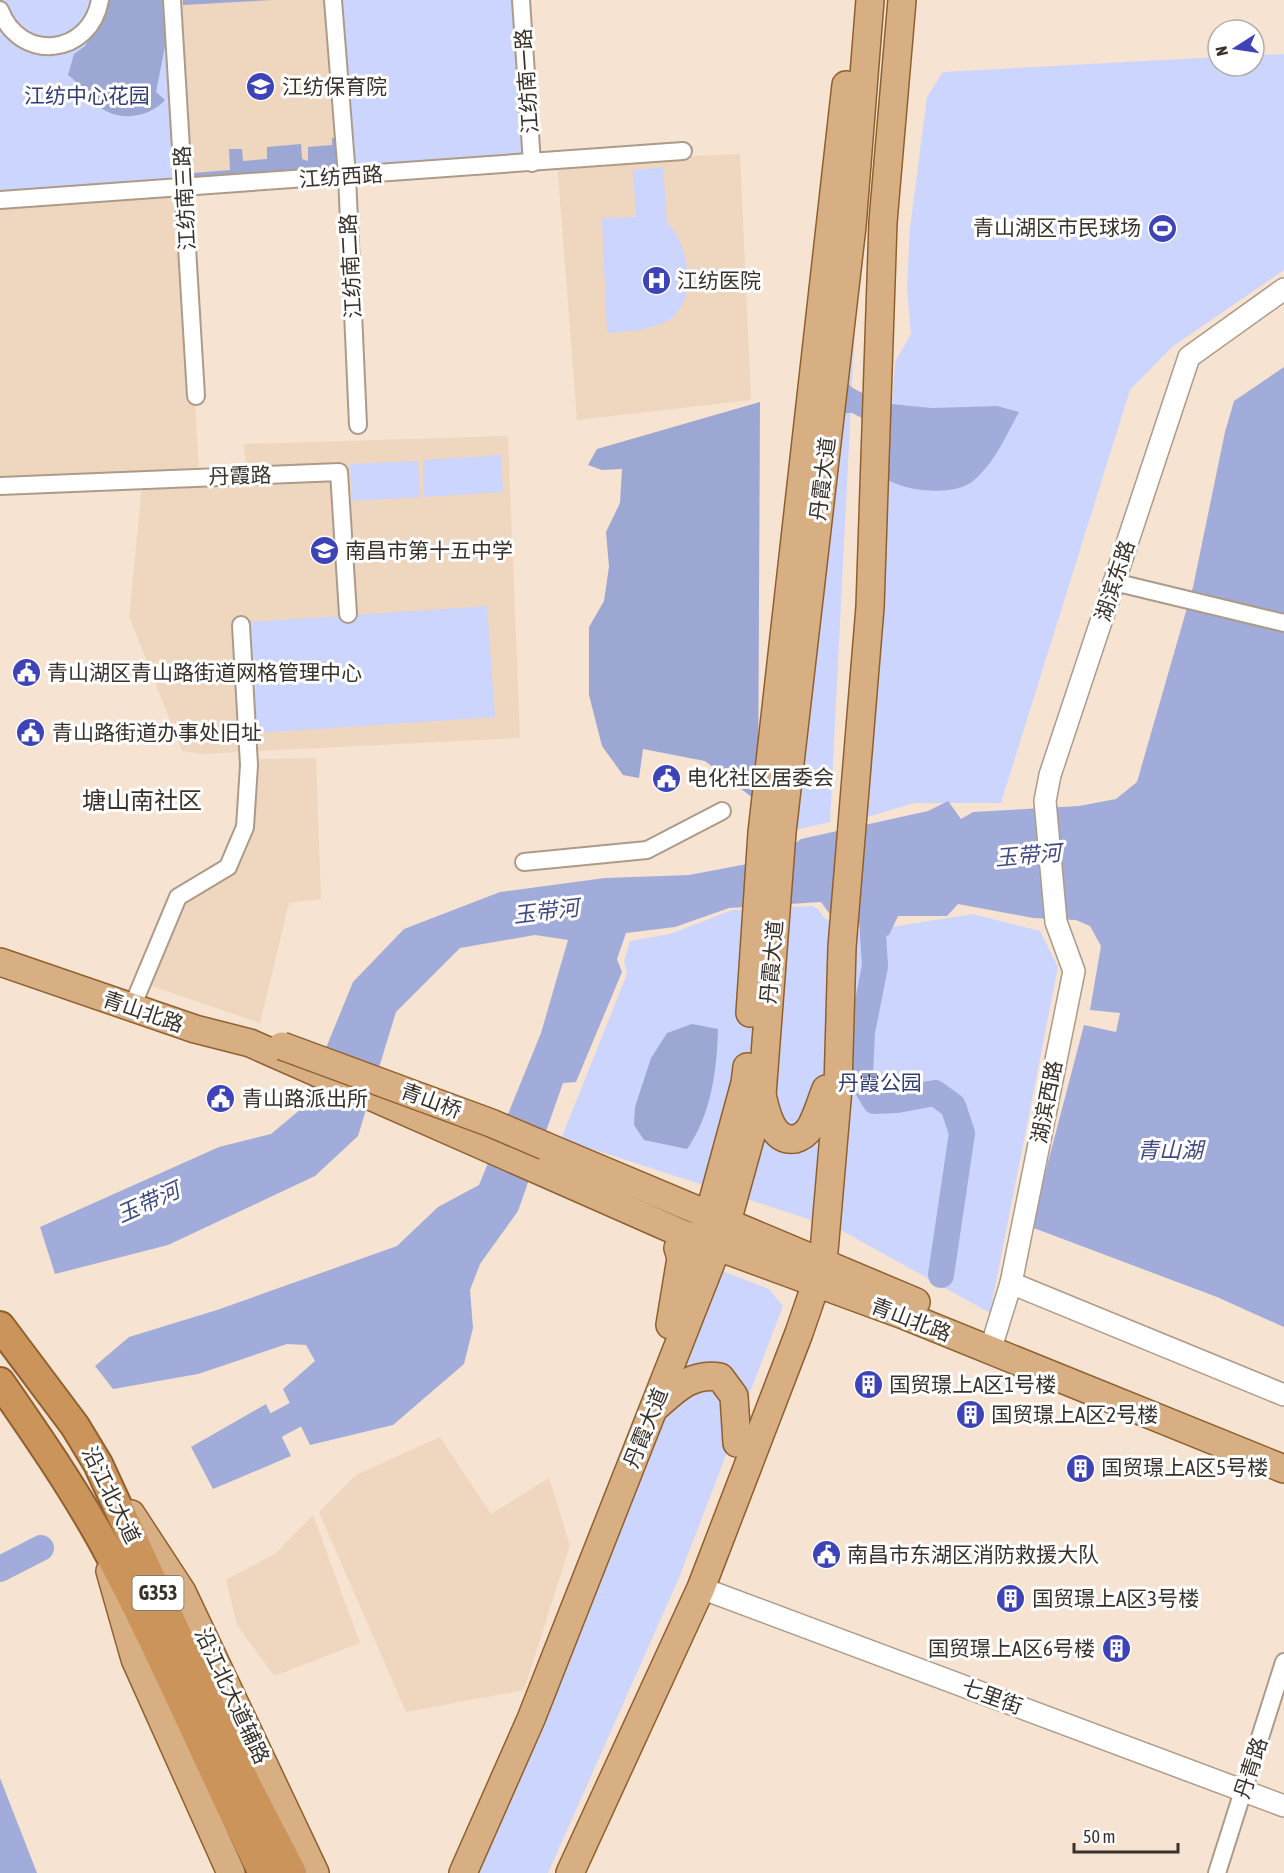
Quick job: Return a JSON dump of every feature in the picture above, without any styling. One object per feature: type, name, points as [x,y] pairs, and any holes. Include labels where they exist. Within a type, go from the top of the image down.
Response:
[{"type":"highway","name":"沿江北大道","points":[[0,1326],[75,1426],[98,1464],[247,1786],[292,1873]]},
{"type":"highway","name":"沿江北大道","points":[[0,1382],[43,1444],[102,1541],[149,1631],[263,1873]]},
{"type":"main road","name":"丹霞大道","points":[[463,1873],[531,1719],[653,1410],[713,1231],[762,1095],[765,936],[772,833],[855,0]]},
{"type":"main road","name":"丹霞大道","points":[[772,833],[852,226],[870,0]]},
{"type":"main road","name":"丹霞大道","points":[[846,822],[859,514],[867,218],[883,0]]},
{"type":"main road","name":"丹霞大道","points":[[558,1873],[686,1582],[737,1443],[812,1271],[846,822],[870,607],[883,222],[903,0]]},
{"type":"main road","name":"丹霞大道","points":[[570,1873],[701,1588],[799,1333],[826,1218],[838,1088],[838,926]]},
{"type":"main road","name":"丹霞大道","points":[[458,1873],[523,1720],[628,1445],[670,1324],[713,1231],[732,1131],[746,1083],[765,936]]},
{"type":"main road","name":"青山北路","points":[[0,947],[137,995],[285,1052]]},
{"type":"main road","name":"青山北路","points":[[0,962],[195,1029],[285,1052]]},
{"type":"main road","name":"青山桥","points":[[285,1052],[492,1123],[541,1159]]},
{"type":"main road","points":[[762,1095],[773,1129],[781,1136],[793,1139],[803,1137],[809,1128],[826,1089]]},
{"type":"main road","points":[[670,1324],[681,1258],[678,1246],[654,1208],[681,1197],[707,1180],[732,1131]]},
{"type":"main road","name":"青山北路","points":[[541,1159],[654,1208],[993,1343],[1284,1469]]},
{"type":"main road","points":[[826,1218],[838,1256],[872,1294]]},
{"type":"main road","points":[[799,1333],[810,1310],[826,1300],[872,1294]]},
{"type":"main road","name":"青山北路","points":[[993,1343],[1284,1451]]},
{"type":"main road","points":[[653,1410],[683,1383],[708,1375],[720,1377],[734,1396],[737,1443]]},
{"type":"main road","name":"沿江北大道辅路","points":[[98,1464],[182,1592],[315,1873]]},
{"type":"main road","points":[[102,1541],[135,1659],[231,1873]]},
{"type":"street","points":[[0,10],[15,34],[29,43],[45,47],[62,45],[77,38],[90,27],[98,12],[100,0]]},
{"type":"street","name":"江纺南三路","points":[[172,0],[196,396]]},
{"type":"street","name":"江纺南二路","points":[[333,0],[346,176],[358,425]]},
{"type":"street","name":"江纺南一路","points":[[521,0],[532,163]]},
{"type":"street","name":"江纺西路","points":[[0,200],[683,151]]},
{"type":"street","name":"湖滨东路","points":[[1056,922],[1045,801],[1050,775],[1189,357],[1284,289]]},
{"type":"street","name":"丹霞路","points":[[0,486],[339,472],[348,614]]},
{"type":"street","points":[[1114,582],[1284,623]]},
{"type":"street","points":[[137,995],[178,897],[228,867],[245,827],[249,765],[241,625]]},
{"type":"street","points":[[524,862],[647,850],[722,811]]},
{"type":"street","name":"湖滨西路","points":[[993,1343],[1011,1283],[1074,970],[1056,922]]},
{"type":"street","points":[[1011,1283],[1284,1395]]},
{"type":"street","name":"七里街","points":[[701,1588],[1284,1806]]},
{"type":"street","name":"丹青路","points":[[1217,1873],[1284,1662]]},
{"type":"shaded area","points":[[109,0],[165,0],[167,36],[156,92],[165,100],[159,106],[143,114],[117,115],[101,108],[68,75],[74,54],[85,46]]},
{"type":"shaded area","name":"江纺保育院","points":[[177,0],[332,0],[344,174],[191,184]]},
{"type":"shaded area","points":[[183,0],[272,0],[183,5]]},
{"type":"shaded area","points":[[340,137],[342,170],[193,182],[193,173],[230,170],[229,149],[242,149],[243,161],[267,159],[267,147],[301,144],[302,159],[308,161],[308,147],[332,145],[332,138]]},
{"type":"shaded area","name":"江纺医院","points":[[740,154],[751,400],[577,420],[557,162]]},
{"type":"shaded area","points":[[182,194],[199,470],[0,480],[0,207]]},
{"type":"shaded area","points":[[760,402],[758,802],[705,761],[643,749],[639,778],[623,775],[602,746],[589,695],[589,627],[604,601],[609,567],[606,532],[620,503],[622,469],[602,470],[588,465],[597,449]]},
{"type":"shaded area","name":"南昌市第十五中学","points":[[508,436],[520,738],[201,754],[182,751],[129,616],[142,486],[247,479],[244,444]]},
{"type":"shaded area","points":[[316,758],[321,899],[289,903],[260,1023],[146,984],[183,900],[233,872],[245,848],[253,817],[255,759]]},
{"type":"shaded area","points":[[692,1024],[718,1029],[714,1076],[702,1122],[687,1149],[644,1140],[634,1125],[635,1107],[651,1058],[667,1033]]},
{"type":"shaded area","points":[[440,1437],[491,1514],[549,1478],[570,1545],[524,1690],[406,1712],[319,1512],[356,1475]]},
{"type":"shaded area","points":[[313,1515],[360,1643],[274,1676],[237,1625],[226,1580],[275,1554]]},
{"type":"green space","name":"江纺中心花园","points":[[0,0],[169,0],[181,183],[0,197]]},
{"type":"green space","points":[[334,0],[518,0],[532,163],[347,176]]},
{"type":"green space","points":[[1284,54],[1284,270],[1172,347],[1130,390],[1001,803],[914,803],[864,818],[895,362],[911,334],[907,288],[910,228],[927,97],[943,72],[1206,58],[1206,78],[1266,78],[1266,55]]},
{"type":"green space","points":[[663,167],[667,223],[674,231],[685,255],[686,295],[674,316],[659,325],[607,333],[602,218],[636,217],[633,170]]},
{"type":"green space","points":[[861,205],[830,822],[795,830]]},
{"type":"green space","points":[[501,455],[503,492],[424,497],[423,460]]},
{"type":"green space","points":[[418,461],[420,497],[352,501],[350,464]]},
{"type":"green space","points":[[487,606],[495,717],[257,733],[249,622]]},
{"type":"green space","name":"丹霞公园","points":[[812,906],[818,909],[824,918],[854,933],[973,914],[1040,931],[1058,967],[990,1313],[839,1229],[561,1139],[627,974],[624,961],[630,941],[670,934],[732,910]]},
{"type":"green space","points":[[717,1269],[769,1289],[783,1306],[679,1578],[548,1873],[467,1873]]},
{"type":"water","points":[[1284,367],[1284,1327],[1217,1297],[1031,1227],[1084,1025],[1116,1032],[1120,1013],[1090,1010],[1101,946],[1090,926],[1076,920],[1033,918],[958,904],[947,916],[898,916],[889,935],[873,940],[864,924],[839,927],[821,902],[729,908],[675,927],[626,933],[617,959],[622,972],[576,1082],[563,1083],[518,1211],[480,1264],[470,1290],[473,1328],[464,1364],[393,1425],[310,1445],[283,1389],[315,1361],[306,1345],[287,1344],[198,1374],[113,1389],[95,1366],[129,1337],[217,1310],[397,1246],[438,1207],[479,1185],[541,1033],[568,940],[535,935],[460,948],[396,1012],[358,1136],[315,1176],[168,1245],[55,1274],[40,1227],[219,1147],[271,1134],[301,1109],[353,982],[404,929],[500,892],[605,878],[689,875],[773,859],[801,839],[928,811],[948,801],[961,819],[973,812],[1079,806],[1116,799],[1137,782],[1193,587],[1225,432],[1234,401]]},
{"type":"water","points":[[830,370],[853,388],[881,403],[932,408],[997,406],[1019,412],[993,458],[973,481],[957,488],[936,491],[905,487],[869,468],[866,420],[852,413],[834,413]]},
{"type":"water","points":[[266,1404],[291,1456],[213,1489],[191,1447]]},
{"type":"water","points":[[0,1778],[37,1873],[0,1873]]},
{"type":"waterway","points":[[871,905],[875,966],[862,1032],[860,1076],[875,1101],[897,1100],[935,1093],[953,1106],[962,1133],[941,1275]]},
{"type":"waterway","points":[[246,1441],[325,1399]]},
{"type":"waterway","points":[[0,1569],[41,1548]]},
{"type":"place","name":"江纺保育院","points":[[261,87]]},
{"type":"place","name":"青山湖区市民球场","points":[[1162,228]]},
{"type":"place","name":"江纺医院","points":[[656,281]]},
{"type":"place","name":"南昌市第十五中学","points":[[324,551]]},
{"type":"place","name":"青山湖区青山路街道网格管理中心","points":[[26,673]]},
{"type":"place","name":"青山路街道办事处旧址","points":[[31,733]]},
{"type":"place","name":"电化社区居委会","points":[[666,778]]},
{"type":"place","name":"青山路派出所","points":[[221,1099]]},
{"type":"place","name":"国贸璟上A区1号楼","points":[[868,1385]]},
{"type":"place","name":"国贸璟上A区2号楼","points":[[970,1415]]},
{"type":"place","name":"国贸璟上A区5号楼","points":[[1080,1468]]},
{"type":"place","name":"南昌市东湖区消防救援大队","points":[[826,1555]]},
{"type":"place","name":"国贸璟上A区3号楼","points":[[1011,1599]]},
{"type":"place","name":"国贸璟上A区6号楼","points":[[1116,1649]]},
{"type":"district","name":"塘山南社区","points":[[142,801]]},
{"type":"water label","name":"玉带河","points":[[1028,855]]},
{"type":"water label","name":"玉带河","points":[[546,911]]},
{"type":"water label","name":"青山湖","points":[[1170,1150]]},
{"type":"water label","name":"玉带河","points":[[148,1202]]}]
